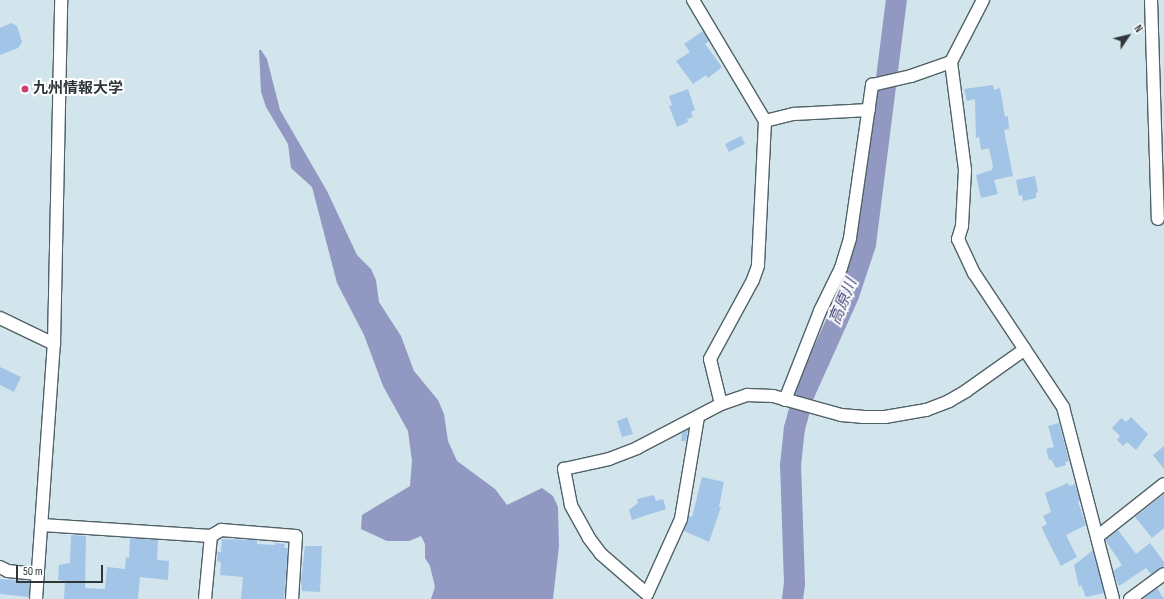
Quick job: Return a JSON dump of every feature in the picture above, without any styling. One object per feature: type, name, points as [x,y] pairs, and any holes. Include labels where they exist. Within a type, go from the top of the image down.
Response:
[{"type":"street","points":[[36,599],[54,344],[61,0]]},
{"type":"street","points":[[693,0],[765,121],[758,266],[753,280],[710,360],[721,404]]},
{"type":"street","points":[[983,0],[951,62],[965,170],[962,226],[958,239],[974,273],[1063,407],[1114,599]]},
{"type":"street","points":[[1151,0],[1158,220]]},
{"type":"street","points":[[785,400],[820,311],[841,268],[848,246],[872,85],[912,76],[951,62]]},
{"type":"street","points":[[765,121],[794,114],[869,110]]},
{"type":"street","points":[[0,318],[54,344]]},
{"type":"street","points":[[698,417],[681,519],[647,596],[601,554],[589,538],[571,505],[564,469],[609,459],[637,448],[721,404],[747,395],[785,400],[841,415],[885,417],[926,410],[949,401],[966,391],[1025,349]]},
{"type":"street","points":[[1097,537],[1164,484]]},
{"type":"street","points":[[42,525],[211,536],[220,530],[296,536],[292,599]]},
{"type":"street","points":[[205,599],[211,536]]},
{"type":"street","points":[[0,567],[8,571],[38,574]]},
{"type":"street","points":[[1130,599],[1164,574]]},
{"type":"water","points":[[259,50],[261,50],[267,59],[280,110],[327,191],[357,255],[371,269],[376,280],[379,302],[401,336],[414,371],[438,400],[444,414],[448,441],[457,461],[495,489],[507,505],[542,488],[553,496],[558,507],[559,546],[553,599],[431,599],[435,587],[430,566],[425,558],[425,544],[421,536],[409,541],[387,541],[361,529],[362,515],[410,486],[412,461],[408,431],[383,386],[364,335],[337,283],[312,187],[291,168],[288,144],[266,107],[261,92]]},
{"type":"building","points":[[11,23],[17,26],[22,42],[18,48],[0,55],[0,28]]},
{"type":"building","points":[[703,31],[709,41],[705,44],[722,67],[708,78],[706,75],[693,84],[676,61],[690,52],[684,44]]},
{"type":"building","points":[[993,85],[994,90],[1000,88],[1005,117],[1008,116],[1009,129],[1004,130],[1013,176],[994,180],[998,194],[981,198],[976,175],[992,170],[993,166],[989,148],[981,150],[979,137],[976,138],[975,99],[967,101],[964,89]]},
{"type":"building","points":[[688,89],[695,110],[691,112],[693,117],[687,119],[688,122],[677,127],[669,106],[672,105],[669,96]]},
{"type":"building","points":[[741,136],[745,144],[729,152],[725,144]]},
{"type":"building","points":[[1035,176],[1038,192],[1036,193],[1036,198],[1023,201],[1022,195],[1019,196],[1016,180]]},
{"type":"building","points":[[0,367],[21,377],[14,392],[0,385]]},
{"type":"building","points":[[627,417],[633,434],[622,437],[617,421]]},
{"type":"building","points":[[1131,417],[1148,434],[1136,450],[1127,442],[1123,446],[1117,440],[1120,436],[1112,428],[1121,418],[1126,422]]},
{"type":"building","points":[[1059,423],[1069,461],[1065,462],[1066,465],[1056,468],[1051,459],[1049,460],[1046,449],[1054,447],[1048,426]]},
{"type":"building","points":[[688,430],[686,441],[681,441],[682,433]]},
{"type":"building","points":[[1164,446],[1164,469],[1153,455]]},
{"type":"building","points":[[702,477],[724,482],[719,507],[721,507],[709,542],[684,531],[689,516],[692,517]]},
{"type":"building","points":[[1068,483],[1069,486],[1075,484],[1080,501],[1078,502],[1086,525],[1066,535],[1077,557],[1061,566],[1042,527],[1047,524],[1043,516],[1051,512],[1045,493]]},
{"type":"building","points":[[1164,494],[1164,528],[1152,538],[1135,517]]},
{"type":"building","points":[[654,495],[656,501],[663,499],[666,509],[632,520],[629,510],[638,503],[637,499]]},
{"type":"building","points":[[1118,530],[1136,554],[1150,543],[1164,562],[1164,566],[1151,574],[1146,568],[1119,586],[1113,571],[1122,565],[1105,540]]},
{"type":"building","points":[[71,535],[86,536],[85,588],[105,589],[107,567],[125,569],[126,557],[129,558],[130,538],[158,540],[157,560],[169,561],[168,580],[140,577],[138,599],[64,599],[65,581],[58,580],[59,565],[70,563]]},
{"type":"building","points":[[222,539],[257,540],[257,544],[285,544],[284,548],[288,548],[284,599],[241,599],[243,577],[220,575],[221,562],[217,561],[218,552],[221,552]]},
{"type":"building","points":[[305,546],[322,546],[320,592],[302,591],[301,581]]},
{"type":"building","points":[[1093,550],[1104,593],[1086,597],[1081,585],[1079,587],[1074,565]]},
{"type":"building","points":[[0,579],[30,581],[29,597],[0,594]]},
{"type":"building","points":[[1157,588],[1164,599],[1143,599]]},
{"type":"waterway","name":"高原川","points":[[792,599],[794,583],[790,465],[794,428],[803,395],[848,295],[865,244],[896,0]]},
{"type":"place","name":"九州情報大学","points":[[25,89]]}]
